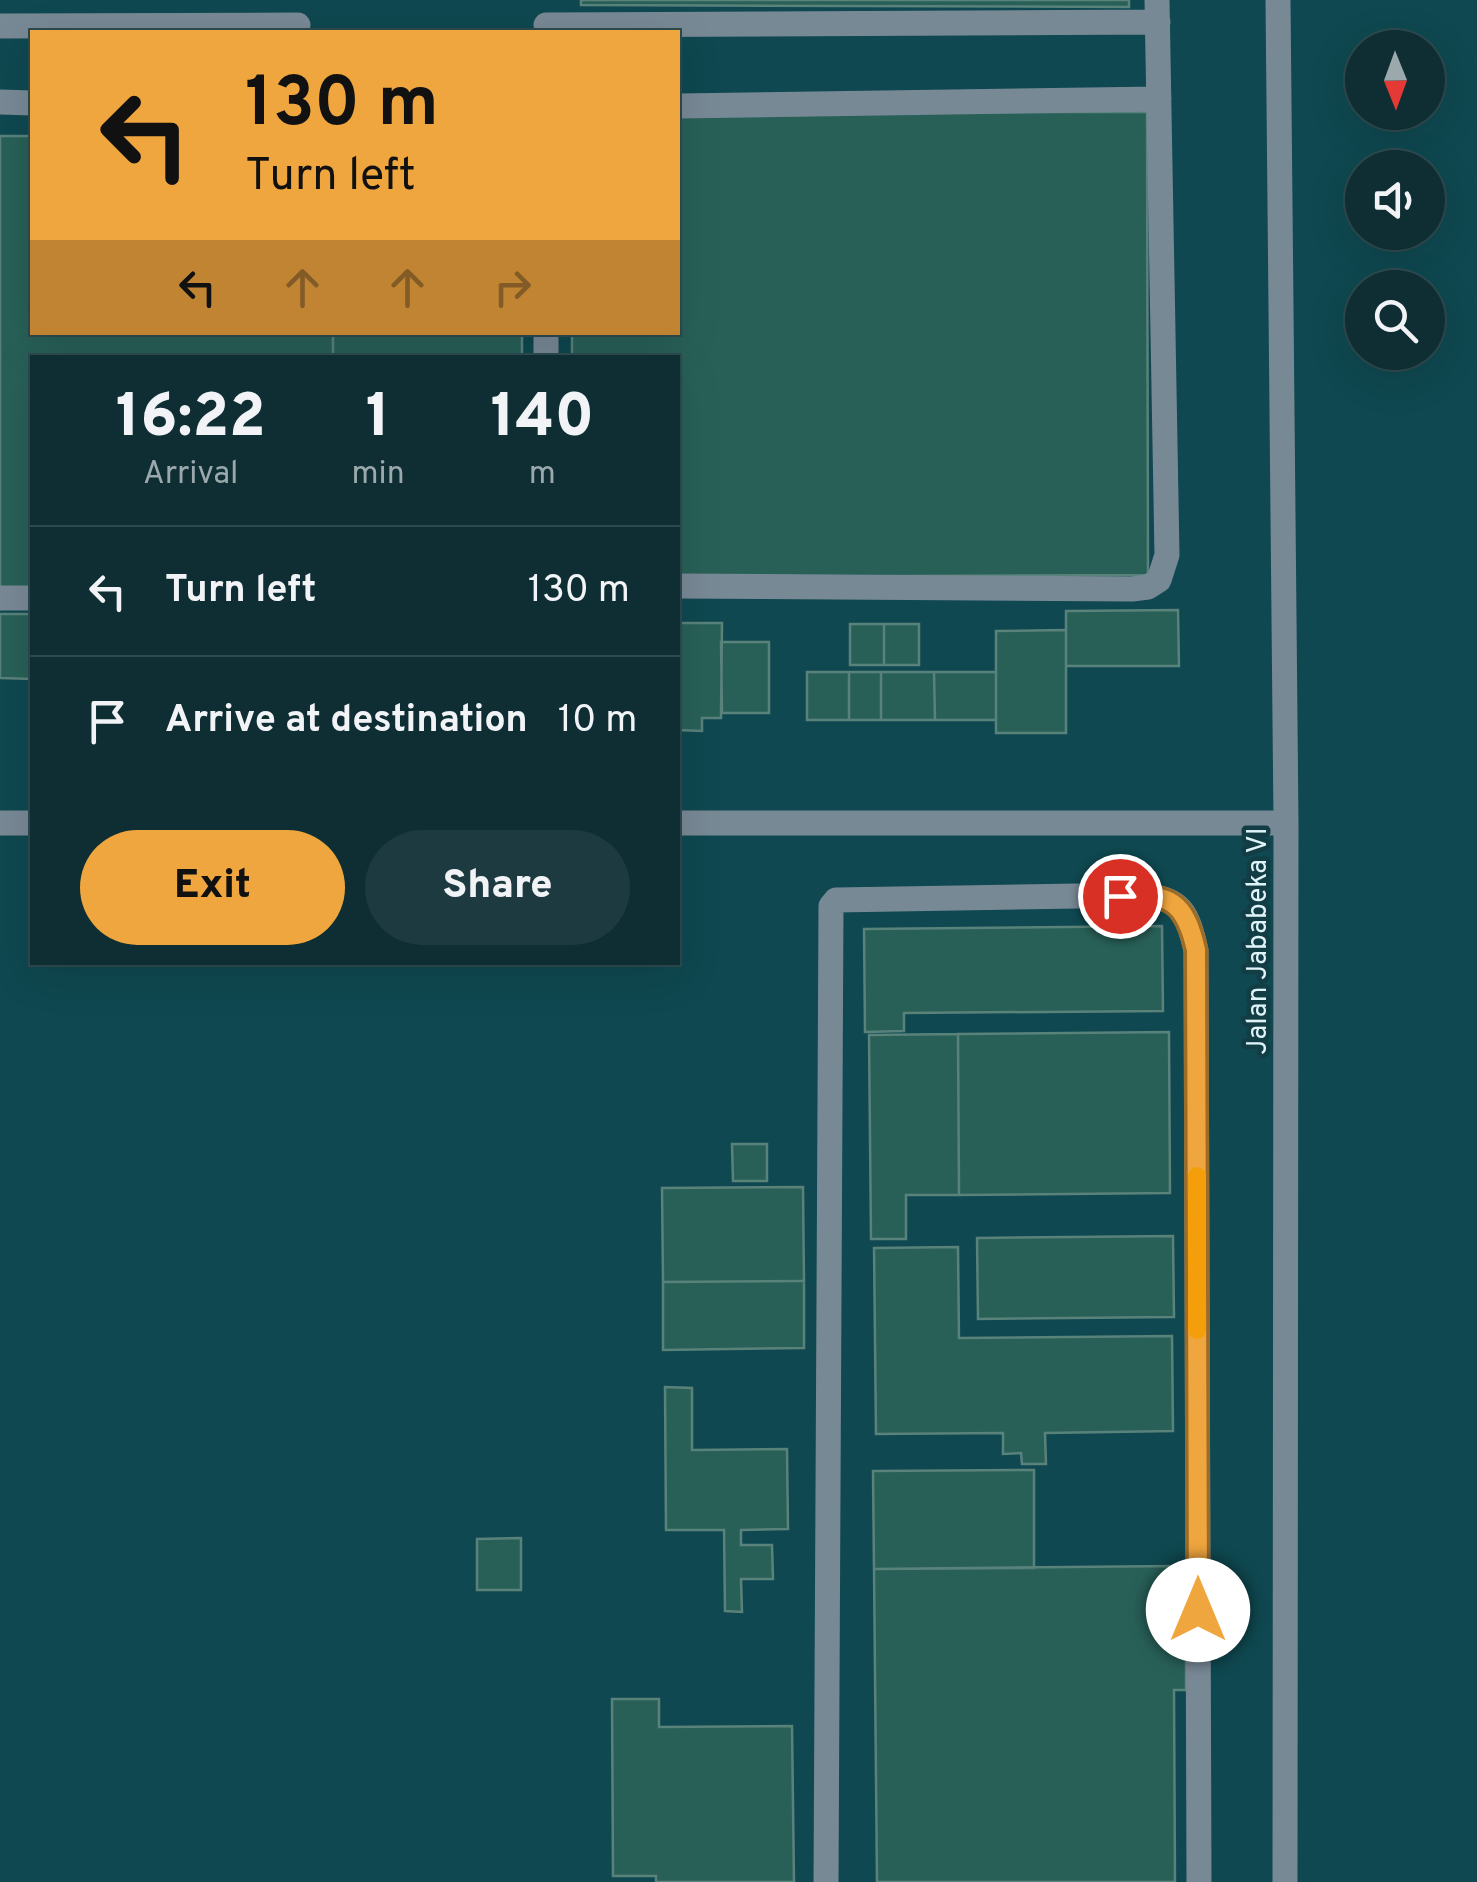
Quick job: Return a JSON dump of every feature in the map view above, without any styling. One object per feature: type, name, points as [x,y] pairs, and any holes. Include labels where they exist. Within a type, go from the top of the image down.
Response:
[{"type":"street","name":"Jalan Jababeka VI","points":[[1278,0],[1286,823],[1285,1882]]},
{"type":"street","points":[[546,19],[1157,11],[1167,554],[1159,580],[1132,590],[680,586]]},
{"type":"street","points":[[0,26],[298,19]]},
{"type":"street","points":[[680,106],[1159,98]]},
{"type":"street","points":[[0,102],[30,103]]},
{"type":"street","points":[[0,598],[30,598]]},
{"type":"street","points":[[680,823],[1286,823]]},
{"type":"street","points":[[0,824],[30,824]]},
{"type":"street","points":[[826,1882],[830,910],[836,900],[1140,895],[1157,896],[1176,904],[1189,922],[1196,950],[1199,1882]]},
{"type":"shaded area","points":[[0,0],[1477,0],[1477,1882],[0,1882]]},
{"type":"building","points":[[581,0],[1129,0],[1129,7],[581,5]]},
{"type":"building","points":[[680,112],[1147,112],[1148,575],[680,577],[680,355],[572,355],[572,335],[680,335]]},
{"type":"building","points":[[0,136],[30,136],[30,335],[333,335],[333,355],[30,355],[30,588],[0,588]]},
{"type":"building","points":[[333,335],[522,335],[522,355],[333,355]]},
{"type":"building","points":[[1178,610],[1179,666],[1066,666],[1066,611]]},
{"type":"building","points":[[0,614],[30,614],[30,679],[0,678]]},
{"type":"building","points":[[680,623],[722,623],[721,718],[702,718],[702,731],[680,730]]},
{"type":"building","points":[[850,624],[884,624],[884,665],[850,665]]},
{"type":"building","points":[[884,624],[919,624],[919,665],[884,665]]},
{"type":"building","points":[[1066,630],[1066,733],[996,733],[996,631]]},
{"type":"building","points":[[721,642],[769,642],[769,713],[722,713]]},
{"type":"building","points":[[807,672],[849,672],[849,720],[807,720]]},
{"type":"building","points":[[849,672],[881,672],[881,720],[849,720]]},
{"type":"building","points":[[881,672],[934,672],[935,720],[881,720]]},
{"type":"building","points":[[934,672],[996,672],[996,720],[935,720]]},
{"type":"building","points":[[1162,926],[1163,1011],[904,1013],[904,1031],[865,1032],[864,929]]},
{"type":"building","points":[[1169,1032],[1170,1193],[959,1195],[958,1034]]},
{"type":"building","points":[[958,1034],[959,1195],[906,1195],[906,1239],[871,1239],[869,1035]]},
{"type":"building","points":[[732,1144],[767,1144],[767,1181],[733,1181]]},
{"type":"building","points":[[803,1187],[804,1281],[663,1282],[662,1188]]},
{"type":"building","points":[[1173,1236],[1174,1317],[978,1319],[977,1238]]},
{"type":"building","points":[[958,1247],[959,1338],[1172,1336],[1173,1431],[1045,1433],[1046,1464],[1022,1464],[1021,1453],[1003,1454],[1003,1433],[876,1434],[874,1248]]},
{"type":"building","points":[[804,1281],[804,1348],[663,1350],[663,1282]]},
{"type":"building","points":[[665,1387],[692,1388],[692,1450],[787,1449],[788,1529],[741,1530],[741,1545],[772,1545],[773,1579],[741,1579],[742,1612],[725,1611],[724,1530],[666,1530]]},
{"type":"building","points":[[1034,1470],[1034,1568],[874,1569],[873,1471]]},
{"type":"building","points":[[521,1538],[521,1590],[477,1590],[477,1539]]},
{"type":"building","points":[[1173,1566],[1174,1650],[1186,1649],[1186,1690],[1174,1690],[1175,1882],[877,1882],[874,1569]]},
{"type":"building","points":[[612,1699],[659,1699],[659,1727],[792,1726],[794,1882],[656,1882],[656,1876],[613,1876]]},
{"type":"slow traffic","points":[[1197,1176],[1197,1330]]},
{"type":"route","points":[[1120,896],[1157,896],[1176,904],[1189,922],[1196,950],[1198,1610]]}]
